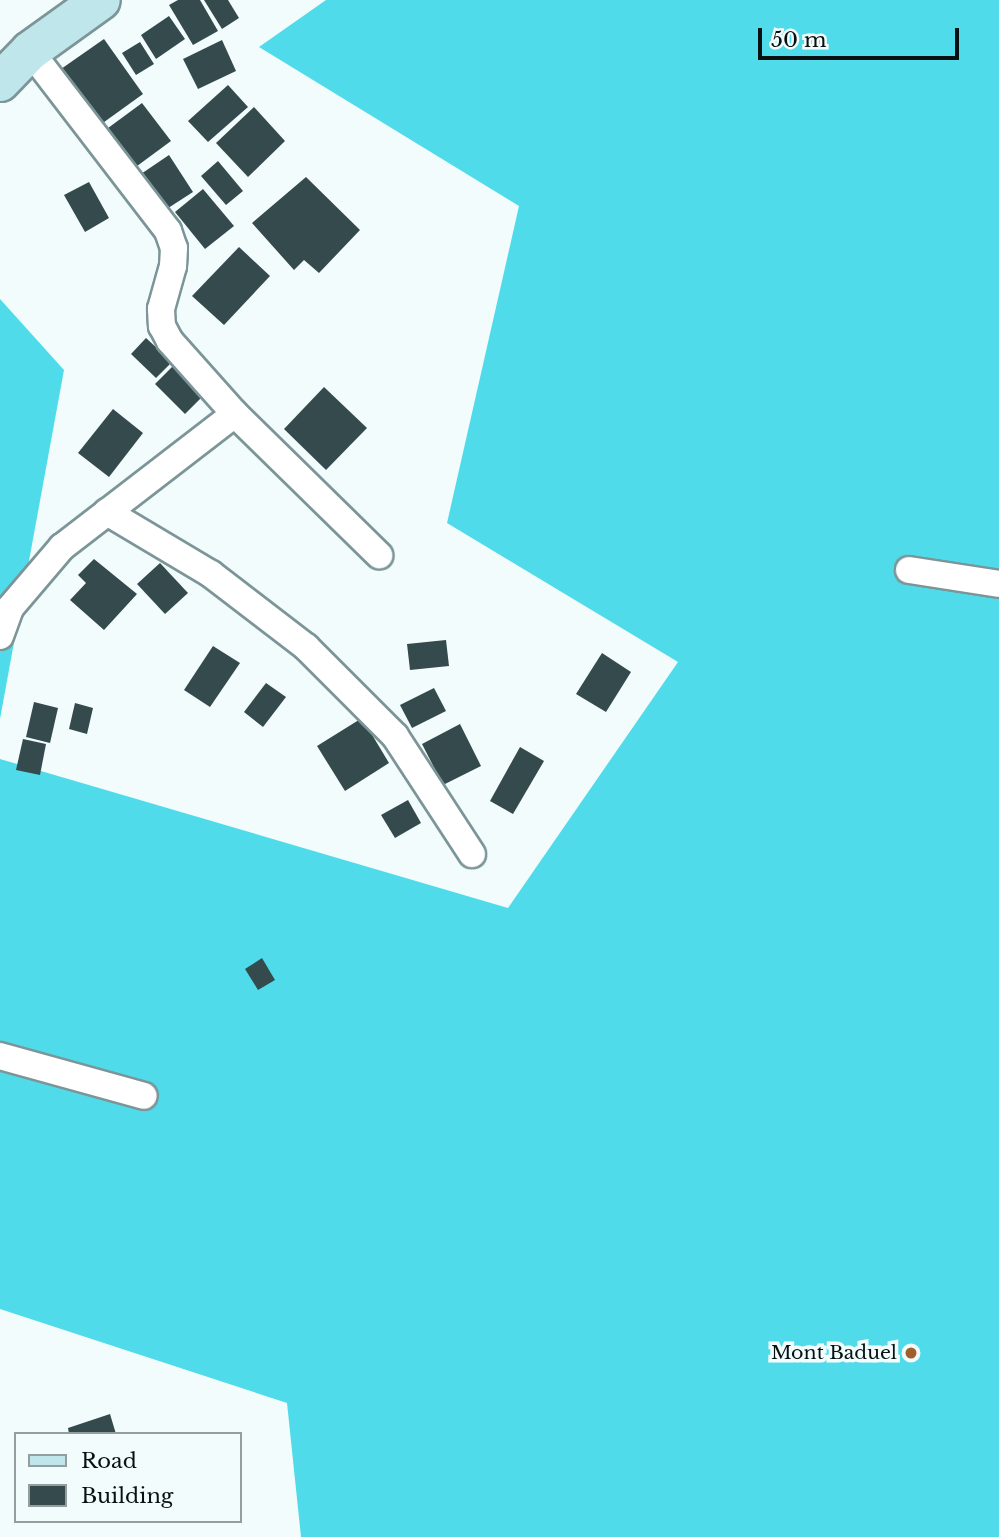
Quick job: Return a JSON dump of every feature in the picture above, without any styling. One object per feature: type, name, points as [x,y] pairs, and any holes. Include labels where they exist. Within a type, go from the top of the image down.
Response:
[{"type":"main road","points":[[0,82],[30,51],[101,0]]},
{"type":"street","points":[[30,51],[168,231],[174,248],[173,266],[163,294],[162,326],[235,414],[379,555]]},
{"type":"street","points":[[0,636],[10,608],[46,563],[107,512],[235,414]]},
{"type":"street","points":[[107,512],[211,574],[306,647],[395,736],[472,854]]},
{"type":"street","points":[[909,570],[999,584]]},
{"type":"street","points":[[0,1056],[144,1096]]},
{"type":"shaded area","points":[[326,0],[999,0],[999,1537],[301,1537],[287,1403],[0,1309],[0,759],[508,908],[678,662],[447,523],[519,206],[259,47]]},
{"type":"shaded area","points":[[0,299],[64,370],[0,719]]},
{"type":"building","points":[[178,0],[200,0],[218,31],[193,45],[169,5]]},
{"type":"building","points":[[204,0],[228,0],[239,18],[222,29]]},
{"type":"building","points":[[169,16],[185,39],[156,59],[141,35]]},
{"type":"building","points":[[104,39],[143,94],[100,125],[61,69]]},
{"type":"building","points":[[222,40],[236,71],[198,89],[183,59]]},
{"type":"building","points":[[140,42],[154,64],[136,75],[122,53]]},
{"type":"building","points":[[228,85],[248,107],[208,142],[188,121]]},
{"type":"building","points":[[142,103],[171,141],[133,169],[104,131]]},
{"type":"building","points":[[254,107],[285,141],[248,177],[216,143]]},
{"type":"building","points":[[169,155],[193,192],[162,212],[138,176]]},
{"type":"building","points":[[218,161],[243,191],[226,205],[201,176]]},
{"type":"building","points":[[306,177],[360,230],[319,273],[304,260],[294,270],[252,223]]},
{"type":"building","points":[[89,182],[109,218],[85,232],[64,195]]},
{"type":"building","points":[[203,189],[234,226],[205,249],[175,212]]},
{"type":"building","points":[[239,247],[270,276],[224,325],[192,296]]},
{"type":"building","points":[[146,338],[172,362],[156,378],[131,354]]},
{"type":"building","points":[[175,364],[205,394],[185,414],[155,384]]},
{"type":"building","points":[[324,387],[367,428],[326,470],[284,429]]},
{"type":"building","points":[[113,409],[143,433],[109,477],[78,453]]},
{"type":"building","points":[[94,559],[137,594],[104,630],[70,600],[86,583],[78,575]]},
{"type":"building","points":[[160,563],[188,593],[165,614],[137,584]]},
{"type":"building","points":[[446,640],[449,666],[410,670],[407,644]]},
{"type":"building","points":[[213,646],[240,663],[210,707],[184,690]]},
{"type":"building","points":[[602,653],[631,672],[606,712],[576,694]]},
{"type":"building","points":[[266,683],[286,697],[263,727],[244,712]]},
{"type":"building","points":[[434,688],[446,711],[412,728],[400,705]]},
{"type":"building","points":[[34,702],[58,708],[50,743],[26,737]]},
{"type":"building","points":[[75,703],[93,708],[87,734],[69,729]]},
{"type":"building","points":[[362,718],[389,763],[345,791],[317,746]]},
{"type":"building","points":[[460,724],[481,766],[443,785],[422,744]]},
{"type":"building","points":[[23,739],[46,744],[40,775],[16,770]]},
{"type":"building","points":[[520,747],[544,761],[513,814],[490,801]]},
{"type":"building","points":[[408,800],[421,823],[395,838],[381,815]]},
{"type":"building","points":[[262,958],[275,980],[258,990],[245,969]]},
{"type":"building","points":[[110,1414],[115,1432],[69,1432],[68,1428]]},
{"type":"place","name":"Mont Baduel","points":[[911,1353]]}]
